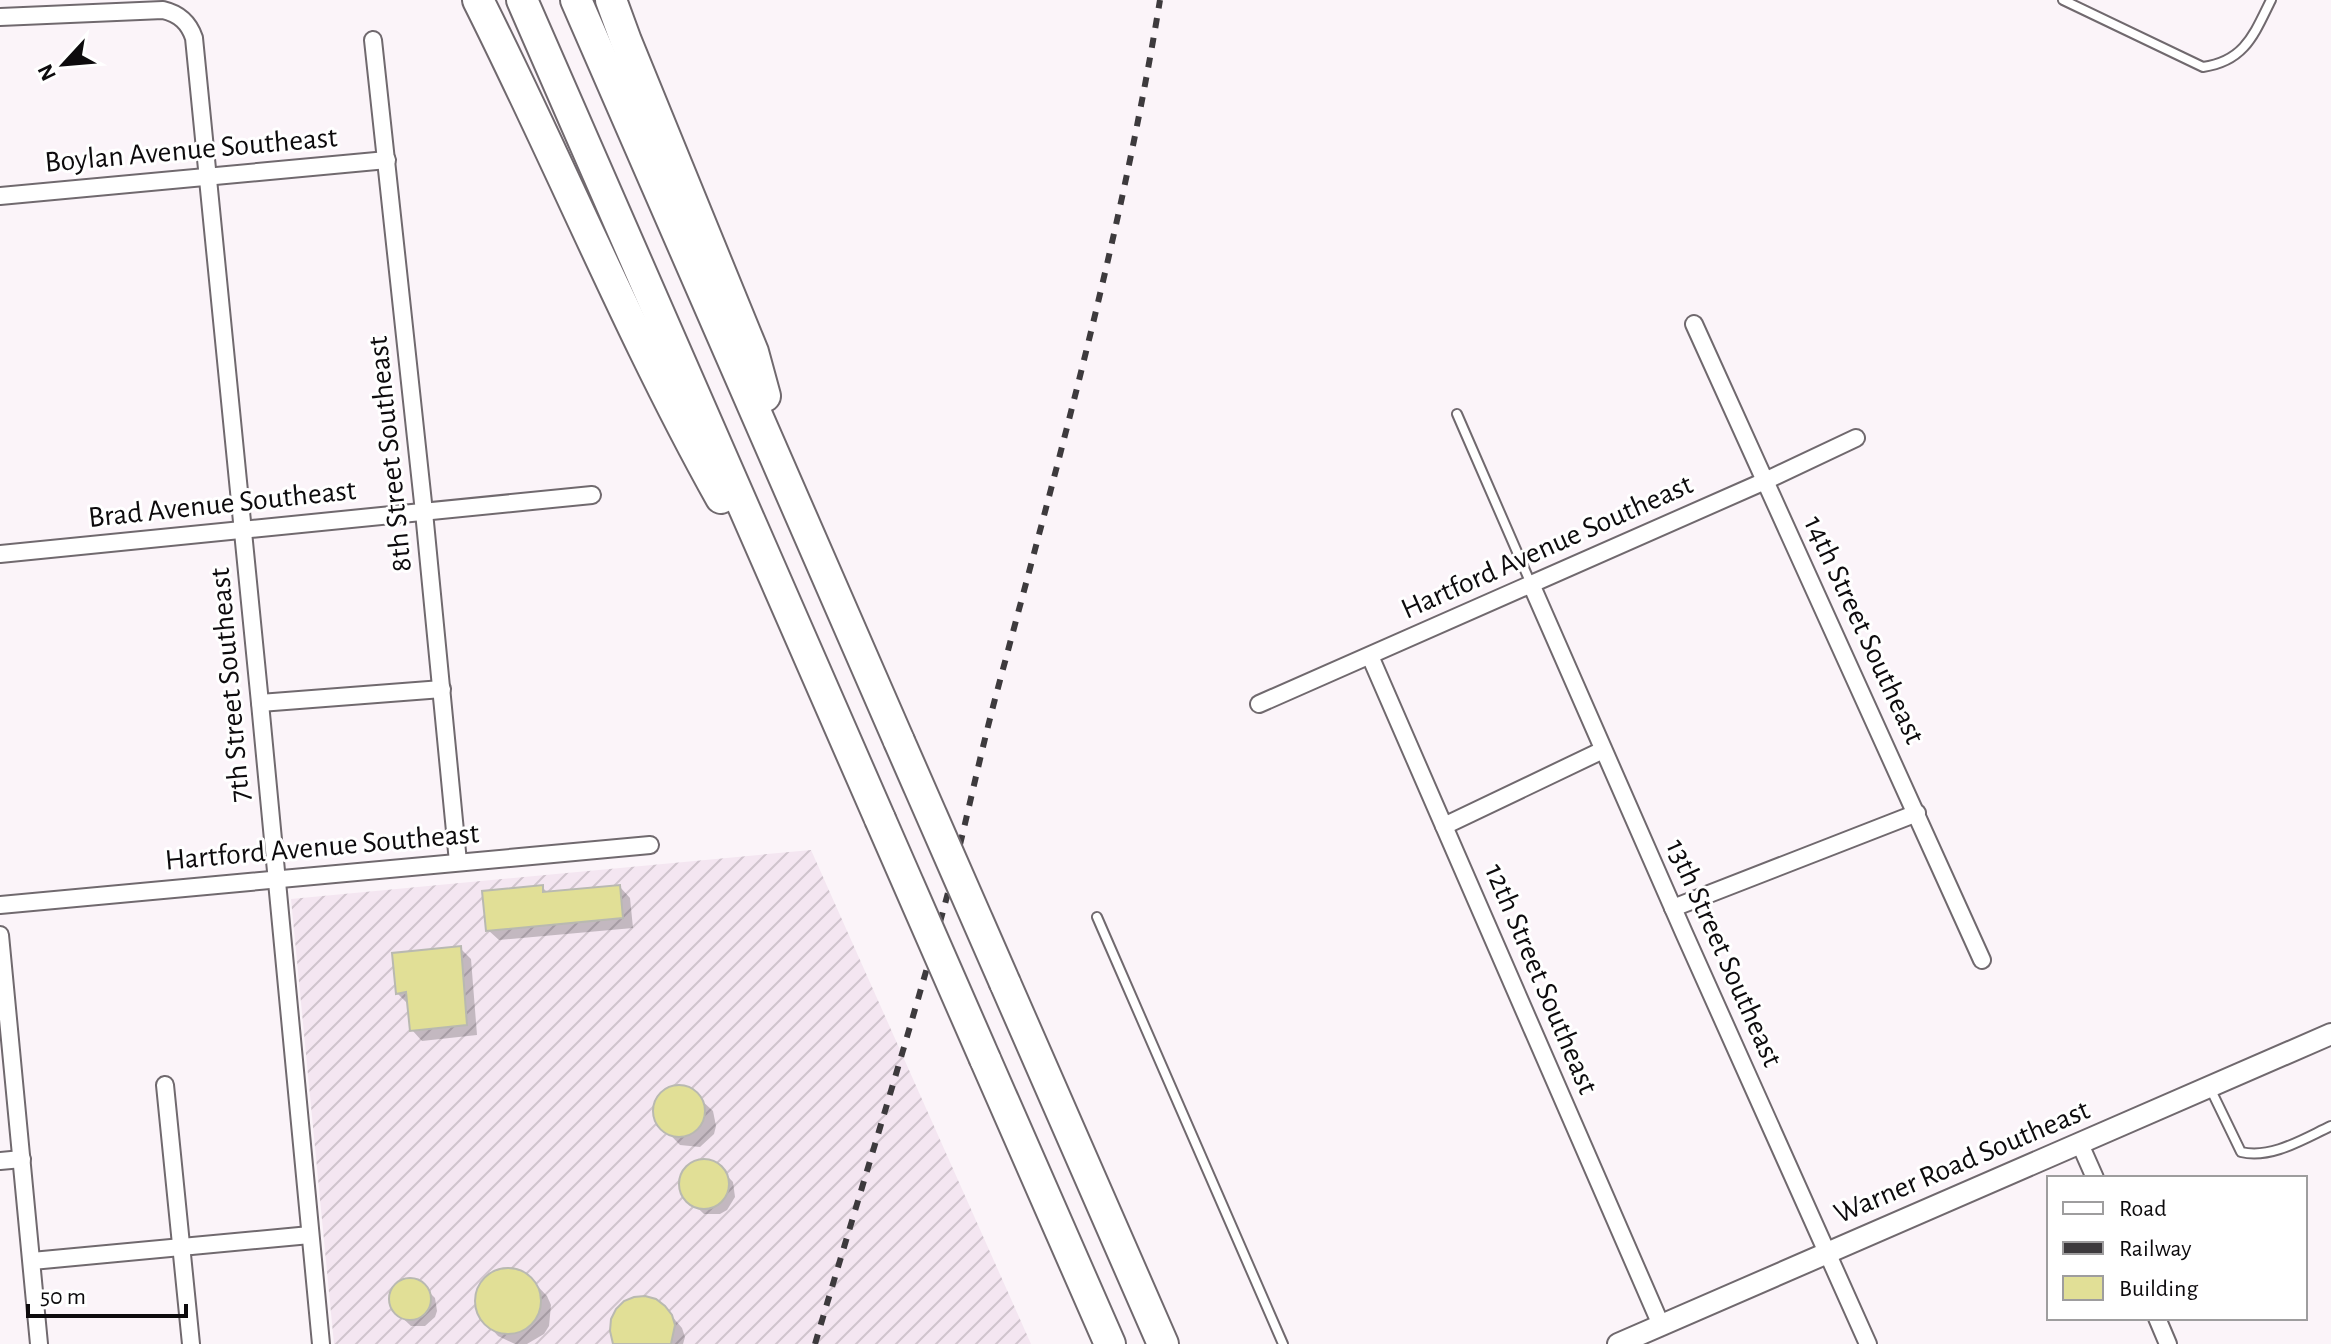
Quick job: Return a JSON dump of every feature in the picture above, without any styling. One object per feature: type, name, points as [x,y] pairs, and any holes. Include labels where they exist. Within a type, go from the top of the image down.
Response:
[{"type":"highway","points":[[478,0],[683,430],[807,651]]},
{"type":"highway","points":[[522,0],[1110,1344]]},
{"type":"highway","points":[[576,0],[1163,1344]]},
{"type":"highway","points":[[611,0],[753,352],[791,495]]},
{"type":"street","name":"7th Street Southeast","points":[[0,17],[163,10],[176,14],[187,23],[194,38],[321,1344]]},
{"type":"street","name":"8th Street Southeast","points":[[373,40],[458,862]]},
{"type":"street","name":"Boylan Avenue Southeast","points":[[0,196],[387,160]]},
{"type":"street","name":"14th Street Southeast","points":[[1694,324],[1982,960]]},
{"type":"street","name":"Hartford Avenue Southeast","points":[[1259,704],[1856,438]]},
{"type":"street","name":"Brad Avenue Southeast","points":[[0,554],[592,495]]},
{"type":"street","name":"13th Street Southeast","points":[[1531,584],[1868,1344]]},
{"type":"street","name":"12th Street Southeast","points":[[1370,656],[1661,1325]]},
{"type":"street","points":[[260,703],[442,689]]},
{"type":"street","points":[[1444,826],[1603,750]]},
{"type":"street","points":[[1673,908],[1917,813]]},
{"type":"street","name":"Hartford Avenue Southeast","points":[[0,905],[650,845]]},
{"type":"street","points":[[0,935],[6,1052],[22,1159],[39,1344]]},
{"type":"street","name":"Warner Road Southeast","points":[[1618,1344],[2331,1034]]},
{"type":"street","points":[[165,1085],[191,1344]]},
{"type":"street","points":[[2080,1144],[2094,1176]]},
{"type":"street","points":[[0,1161],[22,1159]]},
{"type":"street","points":[[32,1261],[310,1235]]},
{"type":"street","points":[[2158,1320],[2168,1344]]},
{"type":"lane","points":[[2063,0],[2203,67],[2216,65],[2239,54],[2251,40],[2271,0]]},
{"type":"lane","points":[[1457,414],[1531,584]]},
{"type":"lane","points":[[1097,917],[1283,1344]]},
{"type":"lane","points":[[2209,1088],[2241,1152],[2253,1155],[2277,1150],[2331,1126]]},
{"type":"shaded area","points":[[811,850],[1031,1344],[334,1344],[291,899]]},
{"type":"building","points":[[543,885],[543,892],[620,885],[623,918],[486,931],[482,891]]},
{"type":"building","points":[[461,946],[467,1025],[410,1031],[406,992],[396,994],[392,953]]},
{"type":"building","points":[[679,1085],[698,1092],[705,1111],[698,1130],[679,1137],[660,1130],[653,1111],[660,1092]]},
{"type":"building","points":[[704,1159],[722,1166],[729,1184],[722,1202],[704,1209],[686,1202],[679,1184],[686,1166]]},
{"type":"building","points":[[501,1268],[515,1268],[527,1273],[536,1282],[541,1301],[539,1314],[532,1325],[515,1334],[501,1334],[489,1329],[480,1320],[475,1308],[475,1294],[480,1282],[489,1273]]},
{"type":"building","points":[[410,1278],[425,1284],[431,1299],[425,1314],[410,1320],[395,1314],[389,1299],[395,1284]]},
{"type":"building","points":[[645,1296],[656,1299],[672,1315],[675,1325],[671,1344],[613,1344],[611,1319],[616,1309],[624,1301]]},
{"type":"railway","points":[[815,1344],[953,872],[1107,264],[1160,0]]}]
